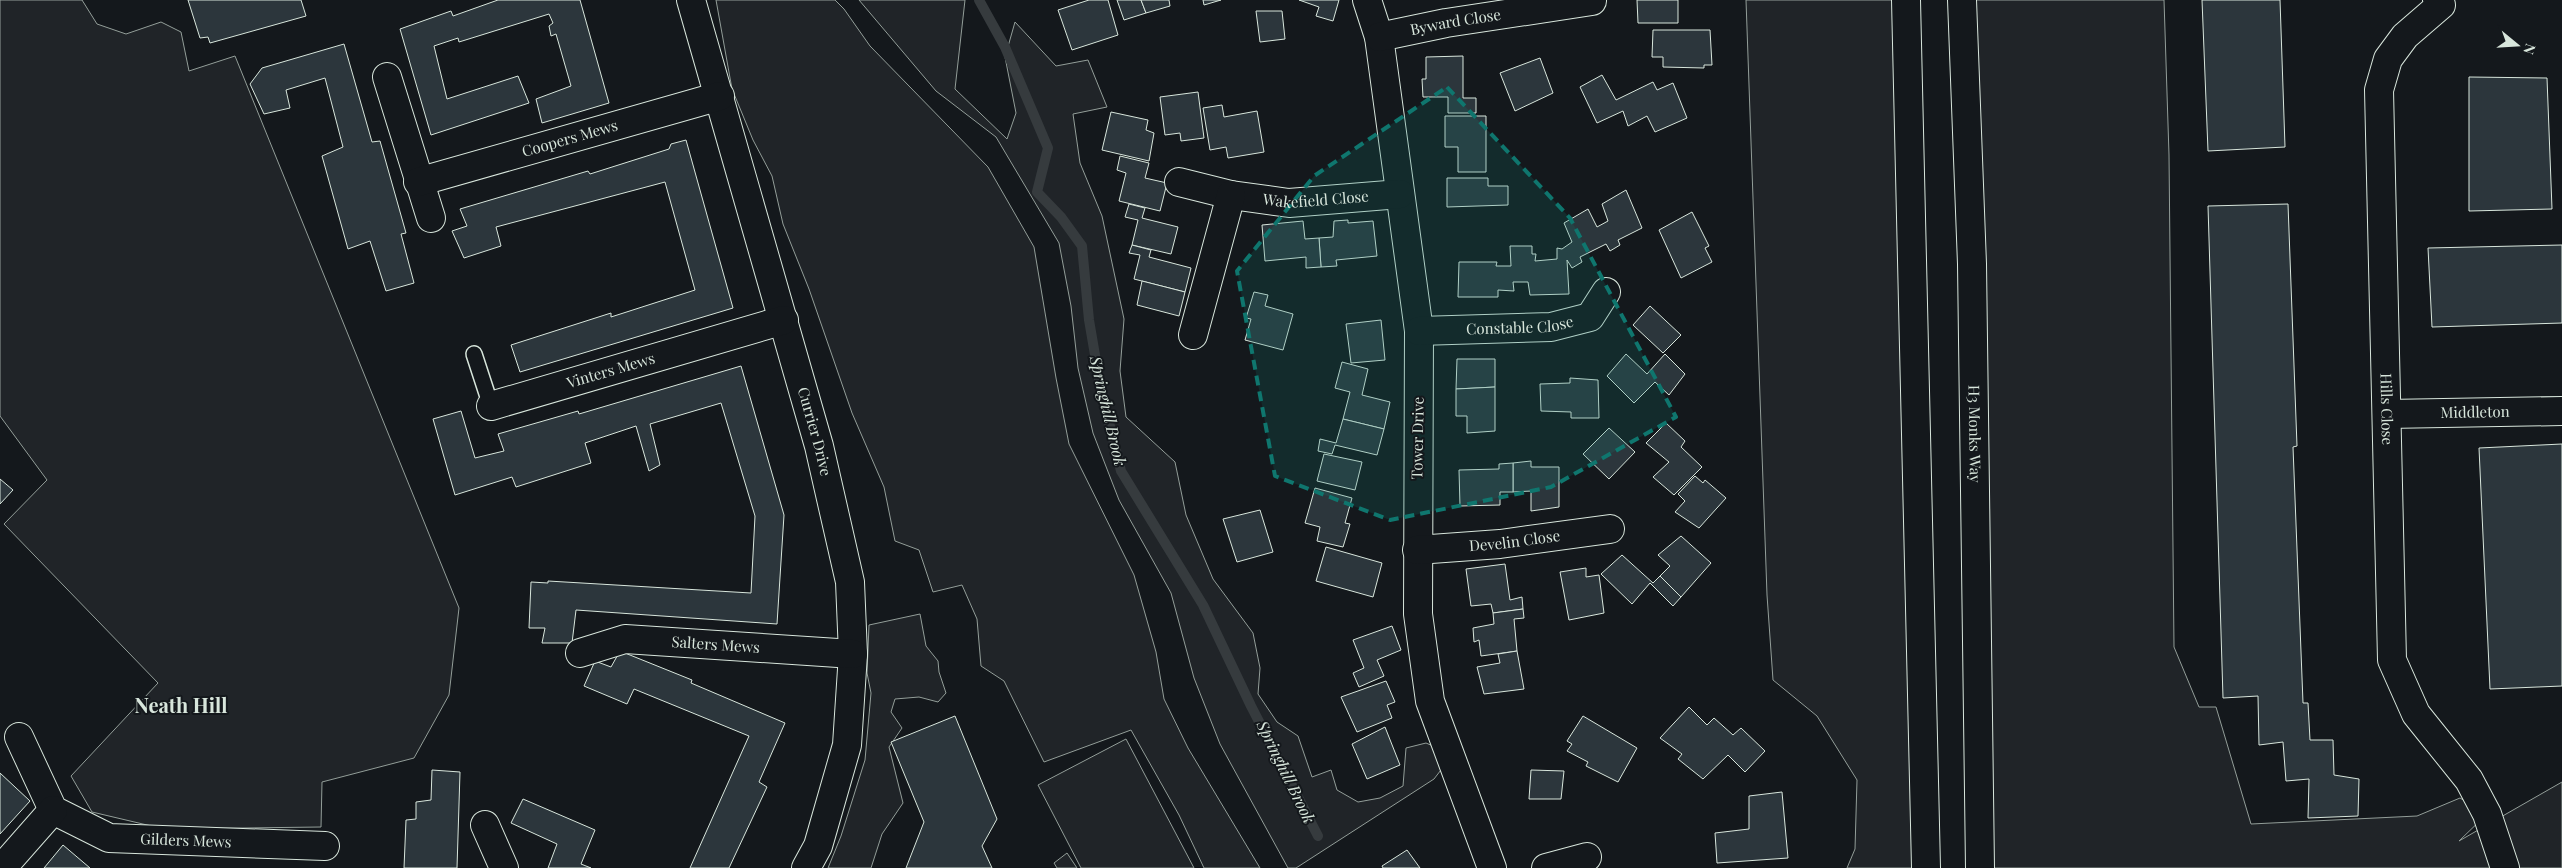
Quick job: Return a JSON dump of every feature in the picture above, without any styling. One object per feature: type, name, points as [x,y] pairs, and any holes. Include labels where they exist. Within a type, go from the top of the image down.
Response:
[{"type":"street","name":"Currier Drive","points":[[691,0],[819,446],[850,582],[854,654],[846,745],[818,846],[806,868]]},
{"type":"street","name":"Tower Drive","points":[[1367,0],[1379,37],[1419,331],[1418,614],[1430,701],[1492,868]]},
{"type":"street","points":[[1906,0],[1926,868]]},
{"type":"street","name":"H3 Monks Way","points":[[1962,0],[1972,264],[1980,868]]},
{"type":"street","name":"Byward Close","points":[[1379,37],[1446,23],[1592,1]]},
{"type":"street","name":"Hills Close","points":[[2442,2],[2405,36],[2388,59],[2379,90],[2392,660],[2416,714],[2469,780],[2487,814],[2505,868]]},
{"type":"street","points":[[387,77],[418,182],[431,218]]},
{"type":"street","name":"Coopers Mews","points":[[418,182],[720,96]]},
{"type":"street","name":"Wakefield Close","points":[[1179,182],[1231,195],[1289,204],[1400,194]]},
{"type":"street","points":[[1193,335],[1231,195]]},
{"type":"street","name":"Constable Close","points":[[1419,331],[1551,327],[1590,317],[1606,292]]},
{"type":"street","name":"Vinters Mews","points":[[491,406],[784,320]]},
{"type":"street","name":"Middleton","points":[[2386,414],[2562,412]]},
{"type":"street","name":"Develin Close","points":[[1417,550],[1500,544],[1610,529]]},
{"type":"street","name":"Salters Mews","points":[[580,653],[625,638],[854,654]]},
{"type":"street","points":[[2,868],[53,810],[19,737]]},
{"type":"street","name":"Gilders Mews","points":[[53,810],[109,838],[325,846]]},
{"type":"street","points":[[485,825],[504,868]]},
{"type":"street","points":[[1546,868],[1587,857]]},
{"type":"lane","name":"Vinters Mews","points":[[474,354],[491,406]]},
{"type":"highlighted area","points":[[1447,87],[1570,218],[1676,417],[1551,487],[1390,520],[1275,476],[1237,271],[1314,176]]},
{"type":"shaded area","points":[[0,0],[82,0],[97,24],[126,34],[161,22],[181,32],[189,71],[235,56],[459,608],[449,695],[414,758],[322,782],[321,827],[164,829],[92,812],[71,776],[158,683],[4,524],[47,480],[0,416]]},
{"type":"shaded area","points":[[716,0],[835,0],[844,9],[870,46],[988,167],[1034,247],[1069,444],[1134,575],[1156,652],[1164,699],[1188,748],[1260,868],[1204,868],[1179,815],[1131,730],[1044,762],[1004,681],[981,666],[977,619],[962,585],[933,592],[919,550],[895,541],[884,487],[852,413],[809,289],[783,224],[772,176],[753,140],[732,89]]},
{"type":"shaded area","points":[[859,0],[965,0],[955,89],[1007,139],[1016,113],[1005,57],[1015,22],[1056,66],[1088,60],[1107,107],[1073,114],[1080,163],[1102,216],[1124,319],[1120,371],[1126,417],[1175,462],[1186,515],[1213,579],[1253,633],[1260,668],[1258,694],[1277,722],[1298,736],[1312,777],[1331,770],[1337,790],[1358,802],[1380,798],[1403,786],[1406,748],[1426,743],[1440,749],[1444,766],[1434,779],[1296,868],[1288,868],[1220,744],[1194,678],[1171,593],[1119,500],[1093,433],[1078,368],[1071,306],[1059,243],[996,137],[936,91]]},
{"type":"shaded area","points":[[1746,0],[1906,0],[1926,868],[1847,868],[1855,849],[1857,780],[1817,716],[1773,680],[1767,595]]},
{"type":"shaded area","points":[[1965,0],[2164,0],[2169,155],[2174,647],[2199,707],[2216,707],[2251,824],[2417,816],[2460,798],[2487,814],[2459,841],[2562,782],[2562,868],[1980,868]]},
{"type":"shaded area","points":[[920,614],[926,646],[938,661],[939,672],[946,693],[938,702],[919,697],[895,699],[891,712],[902,728],[889,747],[903,803],[882,834],[871,868],[828,868],[841,836],[865,760],[871,693],[867,673],[869,625]]},
{"type":"shaded area","points":[[1126,739],[1194,868],[1081,868],[1038,785]]},
{"type":"shaded area","points":[[1067,853],[1077,868],[1057,868],[1054,863]]},
{"type":"building","points":[[188,0],[301,0],[306,16],[210,43],[208,37],[200,38]]},
{"type":"building","points":[[498,0],[580,0],[609,103],[542,123],[536,99],[571,86],[556,34],[551,36],[549,26],[553,23],[549,14],[459,42],[458,38],[434,46],[447,99],[518,76],[529,103],[431,135],[400,29],[451,11],[453,16]]},
{"type":"building","points":[[1089,0],[1108,0],[1118,35],[1072,50],[1058,10]]},
{"type":"building","points":[[1117,0],[1141,0],[1146,13],[1124,20]]},
{"type":"building","points":[[1141,0],[1169,0],[1170,6],[1146,13]]},
{"type":"building","points":[[1203,0],[1221,0],[1204,5]]},
{"type":"building","points":[[1299,0],[1339,0],[1333,21],[1316,16],[1319,7]]},
{"type":"building","points":[[1637,0],[1678,0],[1678,23],[1638,23]]},
{"type":"building","points":[[2202,0],[2280,0],[2285,147],[2208,151]]},
{"type":"building","points":[[1256,11],[1282,11],[1285,39],[1260,42]]},
{"type":"building","points":[[1653,30],[1710,30],[1712,65],[1704,65],[1704,68],[1663,67],[1663,57],[1652,57]]},
{"type":"building","points":[[344,44],[372,142],[380,141],[406,233],[401,234],[414,283],[386,291],[370,241],[348,249],[322,156],[343,147],[325,78],[286,90],[290,108],[264,114],[250,84],[262,68]]},
{"type":"building","points":[[1463,56],[1463,98],[1476,98],[1476,113],[1448,113],[1448,97],[1423,97],[1422,79],[1426,79],[1426,57]]},
{"type":"building","points":[[1540,58],[1553,93],[1515,111],[1500,73]]},
{"type":"building","points":[[1602,75],[1616,100],[1653,82],[1657,90],[1673,83],[1687,118],[1655,132],[1647,116],[1628,126],[1623,111],[1597,123],[1580,87]]},
{"type":"building","points":[[2469,77],[2547,78],[2552,209],[2469,211]]},
{"type":"building","points":[[1198,92],[1204,138],[1181,141],[1180,133],[1165,135],[1160,97]]},
{"type":"building","points":[[1222,105],[1224,117],[1257,111],[1264,152],[1228,158],[1226,147],[1210,150],[1203,108]]},
{"type":"building","points":[[1111,112],[1148,120],[1146,130],[1154,133],[1149,161],[1102,150]]},
{"type":"building","points":[[1445,116],[1486,116],[1486,172],[1458,172],[1458,147],[1445,147]]},
{"type":"building","points":[[686,140],[733,308],[520,372],[511,345],[611,313],[611,317],[695,290],[665,182],[496,227],[501,246],[464,258],[452,231],[467,226],[460,209],[588,171],[590,174],[669,149],[671,144]]},
{"type":"building","points":[[1120,156],[1149,163],[1145,178],[1167,183],[1160,211],[1119,201],[1126,173],[1117,170]]},
{"type":"building","points":[[1447,178],[1488,178],[1488,186],[1508,186],[1508,205],[1447,207]]},
{"type":"building","points":[[1626,190],[1642,228],[1618,240],[1620,245],[1610,251],[1606,244],[1580,257],[1582,262],[1572,268],[1567,260],[1569,294],[1530,295],[1528,282],[1513,282],[1514,291],[1498,290],[1498,297],[1458,297],[1459,262],[1497,262],[1496,266],[1511,266],[1510,246],[1532,246],[1532,254],[1536,254],[1535,261],[1557,259],[1557,248],[1562,249],[1572,242],[1564,223],[1588,209],[1597,227],[1608,221],[1602,204]]},
{"type":"building","points":[[1129,204],[1145,208],[1142,218],[1178,227],[1171,254],[1132,245],[1138,220],[1125,217]]},
{"type":"building","points":[[2288,204],[2297,446],[2293,447],[2303,703],[2308,703],[2310,740],[2333,740],[2334,775],[2359,779],[2358,816],[2308,818],[2309,779],[2286,781],[2283,742],[2259,745],[2258,696],[2223,698],[2208,206]]},
{"type":"building","points":[[1692,212],[1709,246],[1705,248],[1712,262],[1681,278],[1659,230]]},
{"type":"building","points":[[1348,220],[1348,223],[1373,221],[1377,256],[1336,260],[1337,266],[1321,267],[1319,238],[1333,237],[1334,221]]},
{"type":"building","points":[[1303,221],[1305,239],[1319,238],[1321,267],[1306,268],[1306,257],[1265,261],[1262,225]]},
{"type":"building","points":[[1132,245],[1151,250],[1149,257],[1191,268],[1185,292],[1134,279],[1140,255],[1129,253]]},
{"type":"building","points":[[2562,245],[2562,323],[2432,327],[2428,248]]},
{"type":"building","points":[[1142,281],[1185,292],[1179,316],[1137,305]]},
{"type":"building","points":[[1254,292],[1268,295],[1265,306],[1293,314],[1283,350],[1245,340],[1251,319],[1246,318]]},
{"type":"building","points":[[1650,306],[1681,335],[1663,353],[1633,325]]},
{"type":"building","points":[[1381,320],[1385,360],[1351,363],[1346,324]]},
{"type":"building","points":[[1626,354],[1647,374],[1665,354],[1685,374],[1669,395],[1655,382],[1634,403],[1607,376]]},
{"type":"building","points":[[1457,359],[1495,359],[1495,387],[1456,389]]},
{"type":"building","points":[[1342,362],[1368,369],[1362,395],[1390,402],[1384,429],[1343,419],[1350,392],[1335,388]]},
{"type":"building","points":[[741,366],[784,515],[777,624],[576,610],[572,643],[542,643],[545,628],[529,628],[531,582],[548,583],[548,581],[751,593],[755,516],[721,403],[650,424],[660,465],[649,471],[636,426],[585,443],[591,463],[516,487],[512,477],[455,495],[433,419],[461,411],[475,458],[504,451],[498,434],[578,411],[579,414]]},
{"type":"building","points":[[1570,378],[1598,380],[1599,418],[1571,418],[1571,412],[1541,411],[1540,384],[1570,383]]},
{"type":"building","points":[[1495,387],[1495,431],[1467,433],[1467,416],[1456,416],[1456,389]]},
{"type":"building","points":[[1343,419],[1384,429],[1377,455],[1335,445],[1332,454],[1318,451],[1320,439],[1336,443]]},
{"type":"building","points":[[1666,423],[1685,441],[1681,447],[1702,467],[1674,495],[1653,477],[1669,462],[1646,443]]},
{"type":"building","points":[[1609,428],[1635,452],[1609,479],[1583,454]]},
{"type":"building","points":[[2562,444],[2562,686],[2490,689],[2479,448]]},
{"type":"building","points":[[1324,454],[1362,462],[1355,490],[1317,481]]},
{"type":"building","points":[[1531,461],[1531,467],[1559,467],[1559,507],[1531,511],[1531,491],[1513,492],[1513,463]]},
{"type":"building","points":[[1513,463],[1513,492],[1500,492],[1500,505],[1460,506],[1459,470],[1499,469],[1499,464]]},
{"type":"building","points":[[1695,476],[1703,483],[1705,480],[1726,498],[1699,528],[1675,512],[1685,501],[1678,494]]},
{"type":"building","points":[[0,479],[13,490],[0,504]]},
{"type":"building","points":[[1315,488],[1352,498],[1345,523],[1350,524],[1343,547],[1317,541],[1320,527],[1305,523]]},
{"type":"building","points":[[1260,510],[1273,552],[1237,562],[1223,519]]},
{"type":"building","points":[[1681,536],[1711,563],[1681,597],[1660,576],[1670,566],[1658,555]]},
{"type":"building","points":[[1326,547],[1382,563],[1373,597],[1316,581]]},
{"type":"building","points":[[1622,555],[1653,583],[1660,576],[1681,597],[1673,606],[1650,583],[1632,604],[1601,574]]},
{"type":"building","points":[[1505,564],[1510,600],[1522,597],[1523,609],[1493,613],[1491,604],[1471,606],[1466,569]]},
{"type":"building","points":[[1586,568],[1586,577],[1599,575],[1604,613],[1569,620],[1560,572]]},
{"type":"building","points":[[1523,609],[1524,618],[1514,619],[1517,651],[1481,656],[1479,640],[1474,642],[1473,628],[1494,624],[1493,613]]},
{"type":"building","points":[[1392,626],[1401,650],[1377,660],[1384,676],[1359,687],[1353,673],[1364,668],[1353,640]]},
{"type":"building","points":[[620,651],[692,680],[691,683],[785,723],[759,782],[767,787],[729,868],[690,868],[749,736],[634,689],[627,704],[584,686],[595,661],[611,667]]},
{"type":"building","points":[[1517,651],[1524,689],[1484,694],[1477,667],[1500,663],[1498,654]]},
{"type":"building","points":[[1386,681],[1395,702],[1387,705],[1392,718],[1357,732],[1341,697]]},
{"type":"building","points":[[1689,707],[1707,725],[1714,718],[1733,735],[1741,728],[1765,751],[1745,772],[1728,755],[1703,779],[1678,759],[1682,754],[1660,738]]},
{"type":"building","points":[[955,716],[997,819],[982,846],[992,868],[906,868],[924,822],[891,742]]},
{"type":"building","points":[[1583,716],[1637,748],[1618,782],[1586,766],[1588,762],[1567,751],[1572,744],[1567,741]]},
{"type":"building","points":[[1385,727],[1400,765],[1367,779],[1352,744]]},
{"type":"building","points":[[432,770],[460,772],[457,868],[404,868],[406,820],[416,819],[416,802],[431,800]]},
{"type":"building","points":[[1531,770],[1564,771],[1561,799],[1529,799]]},
{"type":"building","points":[[0,773],[30,801],[0,834]]},
{"type":"building","points":[[1782,792],[1788,858],[1717,863],[1715,833],[1749,829],[1749,796]]},
{"type":"building","points":[[523,799],[595,830],[581,864],[591,868],[548,868],[557,844],[511,823]]},
{"type":"building","points":[[63,845],[90,868],[44,868]]},
{"type":"building","points":[[1407,850],[1420,868],[1383,868],[1382,866]]},
{"type":"waterway","name":"Springhill Brook","points":[[979,0],[1005,47],[1048,148],[1037,192],[1061,217],[1082,246],[1089,320],[1101,390],[1121,471],[1203,605],[1251,706],[1318,836]]},
{"type":"district","name":"Neath Hill","points":[[181,706]]}]
